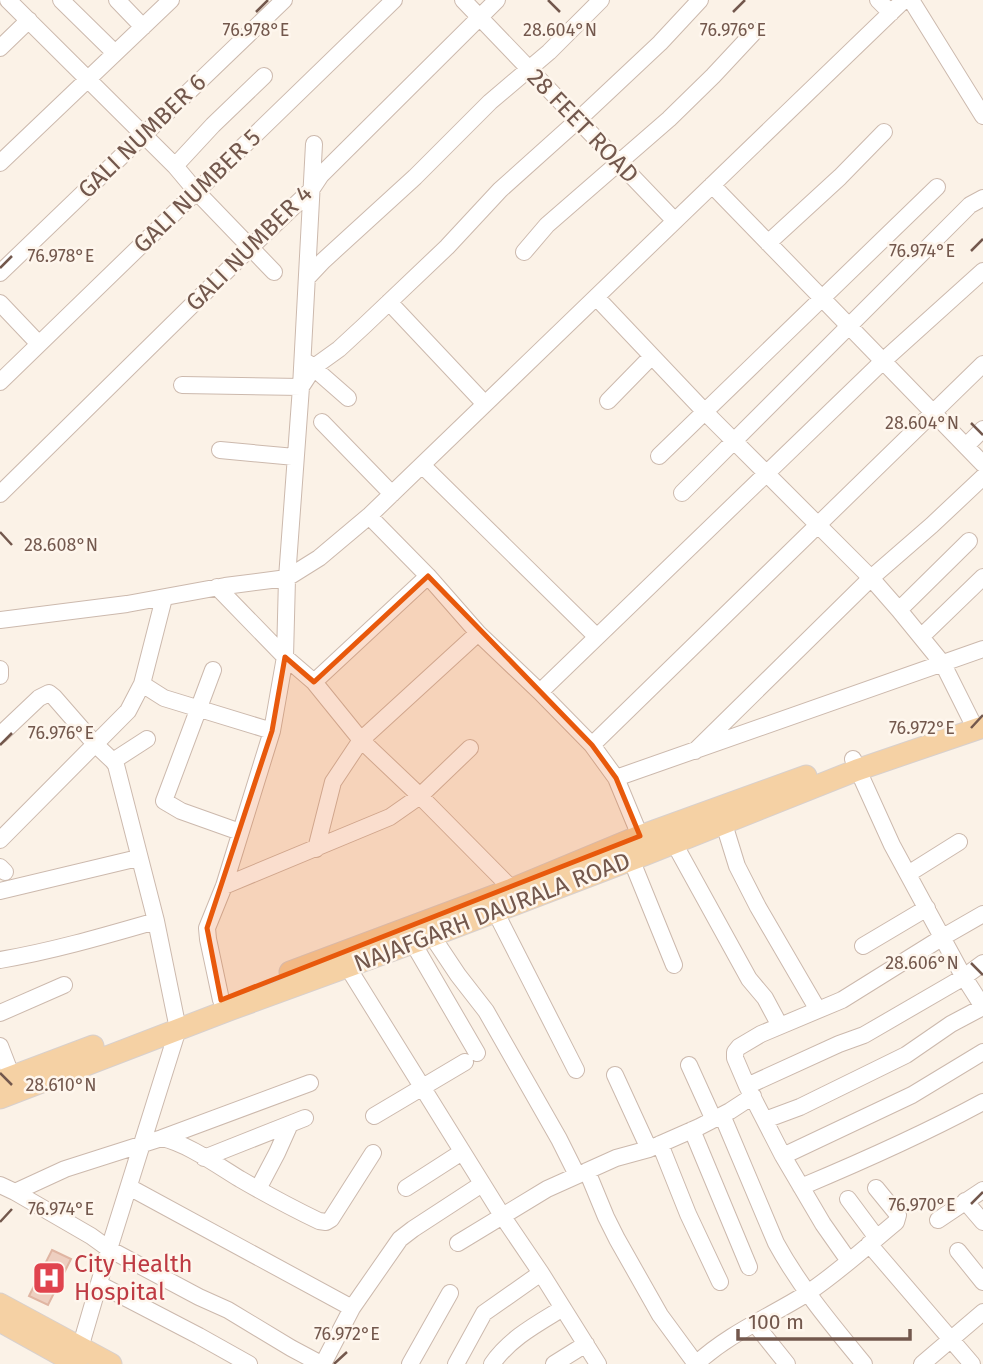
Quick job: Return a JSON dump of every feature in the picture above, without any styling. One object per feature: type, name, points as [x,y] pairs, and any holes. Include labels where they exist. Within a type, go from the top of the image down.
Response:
[{"type":"main road","name":"NAJAFGARH DAURALA ROAD","points":[[6,1079],[177,1023],[221,1000],[343,960],[423,939],[638,850],[855,765],[978,721]]},
{"type":"main road","name":"NAJAFGARH DAURALA ROAD","points":[[0,1098],[177,1023],[343,960],[512,889],[638,850],[674,844],[855,765]]},
{"type":"main road","points":[[0,1304],[77,1360]]},
{"type":"main road","points":[[0,1321],[77,1360],[111,1364]]},
{"type":"street","points":[[8,0],[175,166],[274,272]]},
{"type":"street","points":[[61,0],[115,54]]},
{"type":"street","points":[[117,0],[143,27]]},
{"type":"street","points":[[1,160],[171,0]]},
{"type":"street","name":"GALI NUMBER 6","points":[[0,273],[284,0]]},
{"type":"street","name":"GALI NUMBER 5","points":[[0,382],[394,0]]},
{"type":"street","name":"28 FEET ROAD","points":[[463,0],[675,221]]},
{"type":"street","name":"GALI NUMBER 4","points":[[316,170],[497,0]]},
{"type":"street","points":[[307,278],[490,102],[549,52],[601,0]]},
{"type":"street","points":[[308,363],[340,349],[447,247],[500,190],[660,43],[700,0]]},
{"type":"street","points":[[878,0],[891,13]]},
{"type":"street","points":[[0,620],[287,578],[319,558],[369,516],[904,0]]},
{"type":"street","points":[[911,0],[983,116]]},
{"type":"street","points":[[0,48],[29,20]]},
{"type":"street","points":[[524,252],[547,225],[669,119],[755,31]]},
{"type":"street","points":[[175,166],[264,76]]},
{"type":"street","points":[[768,243],[884,132]]},
{"type":"street","points":[[221,1000],[208,928],[224,886],[272,731],[285,657],[295,457],[301,387],[308,363],[307,278],[312,190],[316,170],[314,144]]},
{"type":"street","points":[[712,186],[983,464]]},
{"type":"street","points":[[659,456],[937,187]]},
{"type":"street","name":"GALI NUMBER 4","points":[[0,494],[312,190]]},
{"type":"street","points":[[682,493],[970,205],[983,198]]},
{"type":"street","points":[[540,692],[883,361],[983,271]]},
{"type":"street","points":[[596,298],[705,412],[871,578],[943,664],[978,721]]},
{"type":"street","points":[[389,302],[485,404]]},
{"type":"street","points":[[0,303],[39,344]]},
{"type":"street","points":[[608,401],[652,356]]},
{"type":"street","points":[[308,363],[348,398]]},
{"type":"street","points":[[592,745],[983,364]]},
{"type":"street","points":[[181,385],[301,387]]},
{"type":"street","points":[[322,422],[392,494]]},
{"type":"street","points":[[965,446],[983,429]]},
{"type":"street","points":[[220,450],[295,457]]},
{"type":"street","points":[[422,465],[597,638]]},
{"type":"street","points":[[695,751],[871,578],[983,477]]},
{"type":"street","points":[[369,516],[428,576],[478,633],[592,745],[617,778],[674,965]]},
{"type":"street","points":[[899,610],[969,541]]},
{"type":"street","points":[[314,682],[428,576]]},
{"type":"street","points":[[922,636],[983,577]]},
{"type":"street","points":[[217,587],[285,657],[314,682],[361,740],[512,889]]},
{"type":"street","points":[[0,840],[128,711],[142,684],[164,598]]},
{"type":"street","points":[[316,849],[333,782],[361,740],[478,633]]},
{"type":"street","points":[[617,778],[983,649]]},
{"type":"street","points":[[0,669],[0,676]]},
{"type":"street","points":[[213,670],[164,801],[181,811],[240,832]]},
{"type":"street","points":[[142,684],[164,698],[272,731]]},
{"type":"street","points":[[0,735],[38,698],[49,694],[113,761],[156,921],[177,1023],[144,1143],[109,1249],[77,1360]]},
{"type":"street","points":[[113,761],[147,739]]},
{"type":"street","points":[[224,886],[390,817],[420,796],[470,748]]},
{"type":"street","points":[[765,1120],[800,1107],[906,1055],[951,1024],[983,1007],[908,874],[855,765]]},
{"type":"street","points":[[724,824],[737,866],[818,1010]]},
{"type":"street","points":[[908,874],[959,842]]},
{"type":"street","points":[[674,844],[749,979],[765,998],[780,1026]]},
{"type":"street","points":[[0,891],[138,858]]},
{"type":"street","points":[[863,946],[927,908]]},
{"type":"street","points":[[495,911],[576,1070]]},
{"type":"street","points":[[849,1261],[823,1224],[783,1156],[750,1091],[735,1058],[735,1052],[761,1034],[842,1000],[983,914]]},
{"type":"street","points":[[0,960],[94,939],[156,921]]},
{"type":"street","points":[[373,1116],[471,1057],[423,939]]},
{"type":"street","points":[[423,939],[458,975],[486,1011],[559,1139],[582,1173],[660,1315],[696,1364],[710,1350],[807,1293],[896,1222],[898,1215],[876,1188]]},
{"type":"street","points":[[343,960],[598,1364]]},
{"type":"street","points":[[458,1243],[547,1189],[616,1158],[655,1147],[717,1117],[750,1091],[839,1044],[864,1035],[964,977],[983,963]]},
{"type":"street","points":[[0,1013],[64,985]]},
{"type":"street","points":[[0,1046],[6,1079]]},
{"type":"street","points":[[783,1156],[900,1101],[983,1052]]},
{"type":"street","points":[[689,1065],[717,1117],[776,1243],[807,1293],[864,1364]]},
{"type":"street","points":[[615,1075],[655,1147],[720,1282]]},
{"type":"street","points":[[7,1188],[162,1138],[310,1083]]},
{"type":"street","points":[[801,1187],[901,1144],[983,1102]]},
{"type":"street","points":[[204,1158],[297,1121],[258,1189]]},
{"type":"street","points":[[692,1130],[749,1267]]},
{"type":"street","points":[[162,1138],[309,1216],[326,1222],[331,1219],[373,1153]]},
{"type":"street","points":[[405,1188],[462,1152]]},
{"type":"street","points":[[7,1188],[109,1249],[228,1310],[322,1364],[352,1308],[400,1239],[482,1184]]},
{"type":"street","points":[[129,1187],[352,1308]]},
{"type":"street","points":[[938,1220],[983,1191]]},
{"type":"street","points":[[848,1199],[873,1241],[972,1364]]},
{"type":"street","points":[[965,1201],[983,1222]]},
{"type":"street","points":[[958,1251],[983,1282]]},
{"type":"street","points":[[456,1364],[484,1313],[541,1273]]},
{"type":"street","points":[[99,1284],[249,1364]]},
{"type":"street","points":[[410,1364],[450,1293]]},
{"type":"street","points":[[492,1364],[499,1353],[516,1338],[563,1308]]},
{"type":"street","points":[[922,1364],[983,1312]]},
{"type":"street","points":[[755,1324],[787,1364]]},
{"type":"street","points":[[554,1364],[586,1344]]},
{"type":"highlighted area","points":[[428,576],[592,745],[616,778],[640,836],[221,1000],[207,928],[272,731],[285,657],[314,682]]},
{"type":"building","points":[[52,1250],[71,1259],[48,1305],[29,1296]]},
{"type":"place","name":"City Health Hospital","points":[[49,1278]]}]
